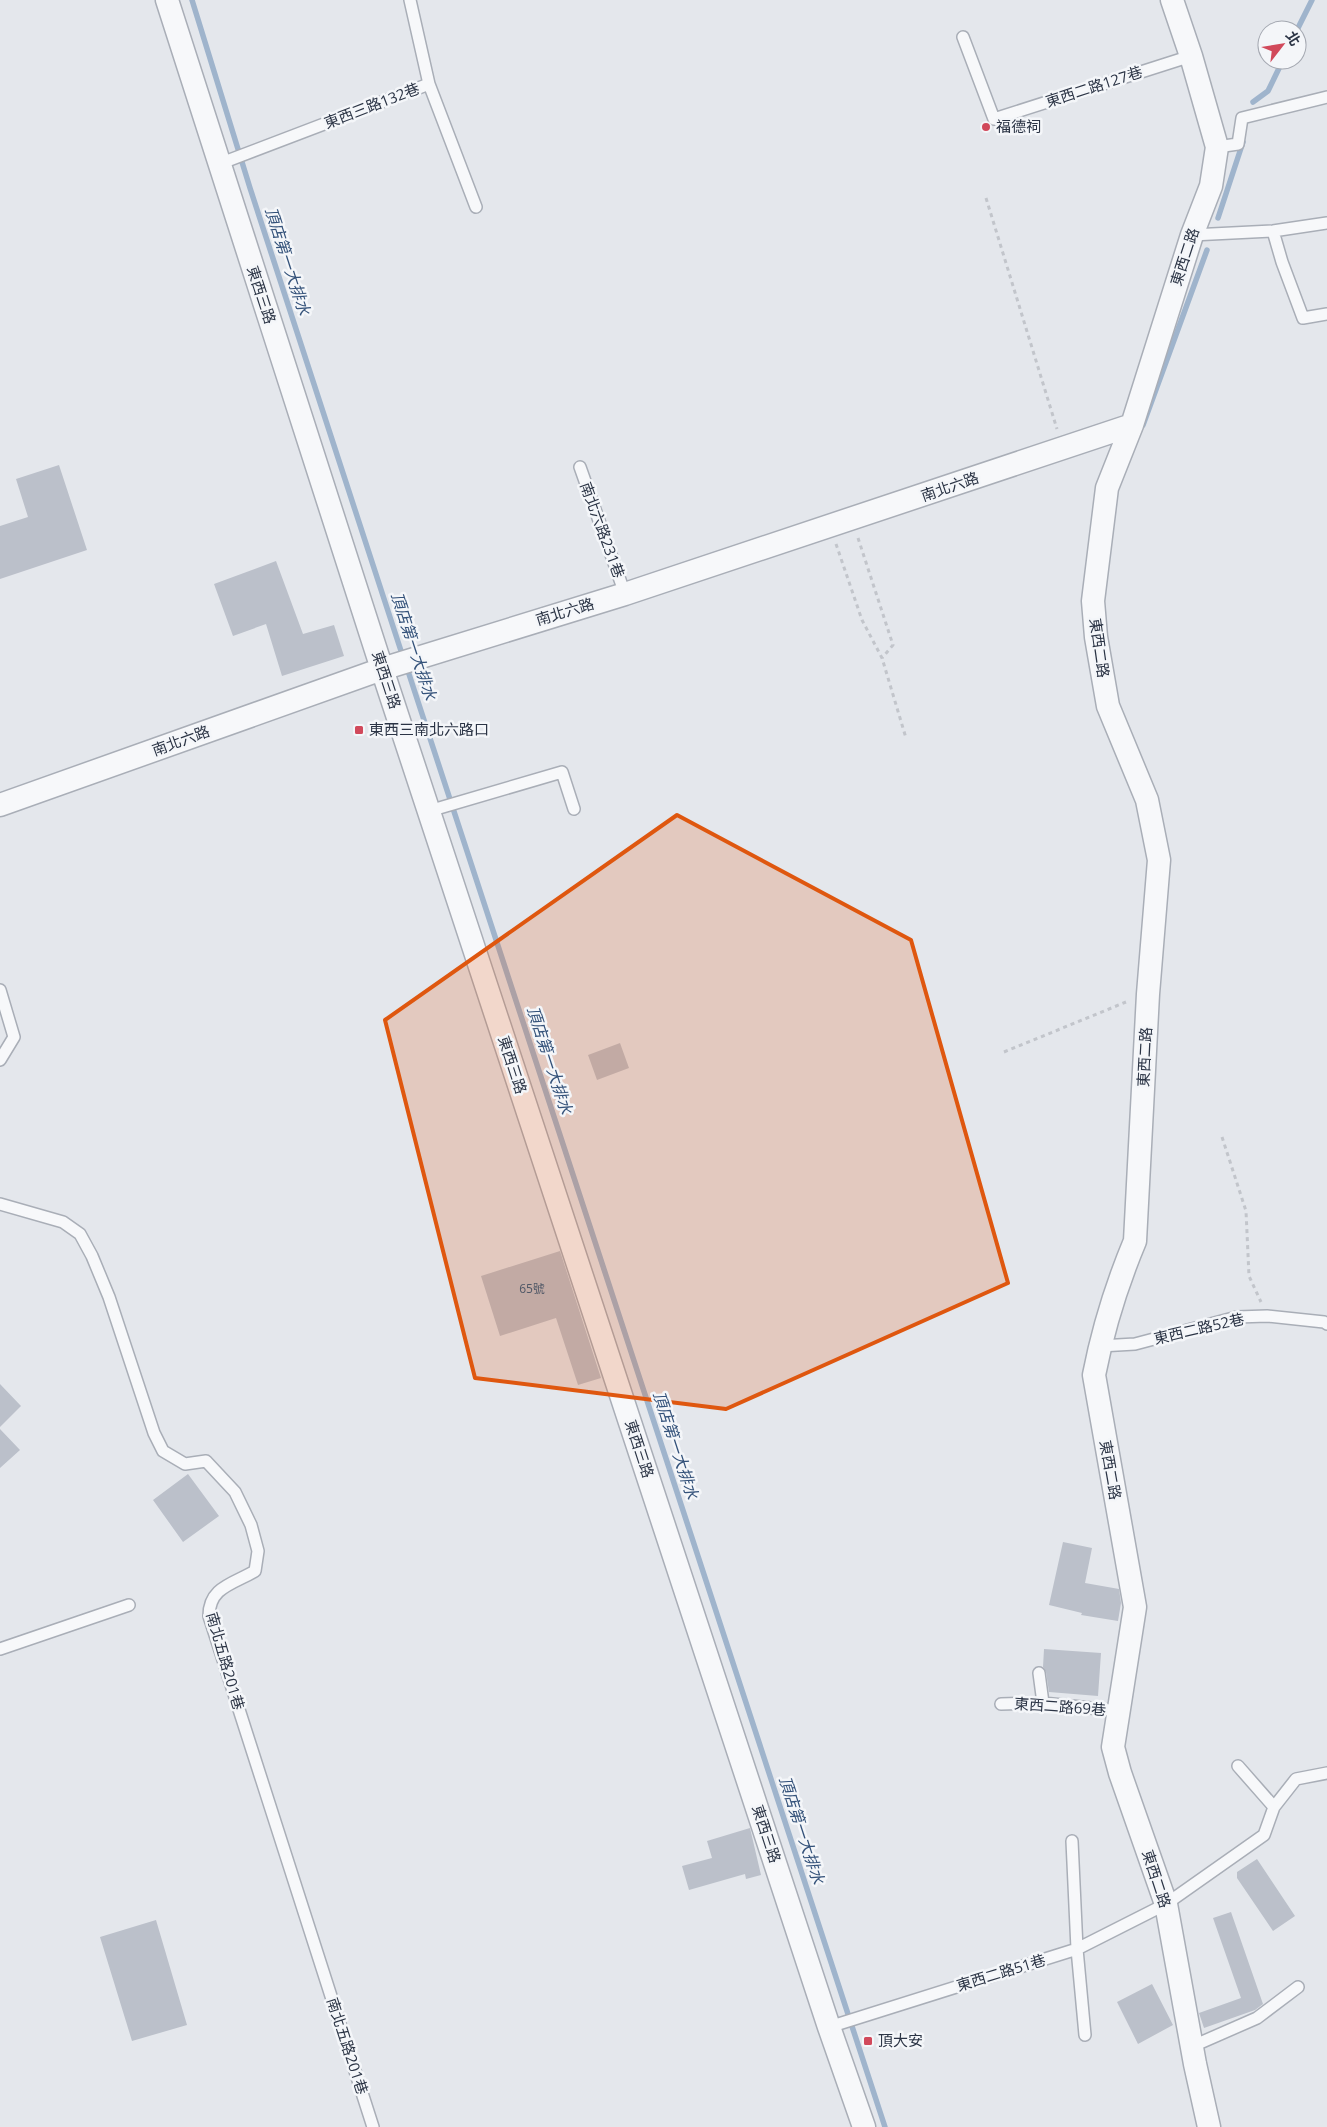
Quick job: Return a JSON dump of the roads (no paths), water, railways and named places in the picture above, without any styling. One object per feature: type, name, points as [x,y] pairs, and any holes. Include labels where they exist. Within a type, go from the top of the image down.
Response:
[{"type":"street","name":"東西三路","points":[[167,0],[382,669],[864,2127]]},
{"type":"street","name":"東西二路","points":[[1172,0],[1191,56],[1217,147],[1211,186],[1192,235],[1132,425],[1107,488],[1093,601],[1096,637],[1108,706],[1147,800],[1159,860],[1148,994],[1135,1241],[1125,1264],[1100,1346],[1094,1375],[1135,1607],[1113,1747],[1166,1904],[1209,2127]]},
{"type":"street","name":"南北六路","points":[[0,805],[382,669],[625,594],[852,520],[1132,425]]},
{"type":"lane","points":[[410,0],[430,84]]},
{"type":"lane","name":"東西二路127巷","points":[[963,37],[994,119],[1191,56]]},
{"type":"lane","name":"東西三路132巷","points":[[219,164],[430,84],[476,207]]},
{"type":"lane","points":[[1217,147],[1238,144],[1242,118],[1327,97]]},
{"type":"lane","points":[[1192,235],[1273,231],[1327,224]]},
{"type":"lane","points":[[1273,231],[1282,262],[1303,318],[1327,314]]},
{"type":"lane","name":"南北六路231巷","points":[[580,467],[625,594]]},
{"type":"lane","points":[[429,811],[562,772],[574,809]]},
{"type":"lane","points":[[0,990],[14,1037],[0,1060]]},
{"type":"lane","name":"南北五路201巷","points":[[0,1204],[63,1222],[80,1234],[92,1256],[109,1297],[154,1433],[163,1451],[185,1464],[206,1461],[235,1492],[251,1525],[258,1551],[255,1571],[220,1589],[209,1604],[209,1616],[373,2127]]},
{"type":"lane","name":"東西二路52巷","points":[[1100,1346],[1135,1344],[1237,1317],[1267,1316],[1327,1324]]},
{"type":"lane","points":[[0,1649],[129,1605]]},
{"type":"lane","points":[[1039,1673],[1043,1703]]},
{"type":"lane","name":"東西二路69巷","points":[[1000,1704],[1043,1703],[1119,1711]]},
{"type":"lane","points":[[1238,1766],[1274,1807]]},
{"type":"lane","points":[[1166,1904],[1264,1835],[1274,1807],[1296,1779],[1327,1773]]},
{"type":"lane","points":[[1072,1841],[1077,1949],[1085,2035]]},
{"type":"lane","name":"東西二路51巷","points":[[830,2027],[1077,1949],[1166,1904]]},
{"type":"lane","points":[[1192,2046],[1257,2018],[1298,1987]]},
{"type":"waterway","name":"頂店第一大排水","points":[[192,0],[250,188],[403,657]]},
{"type":"waterway","points":[[1302,20],[1312,0]]},
{"type":"waterway","points":[[1253,102],[1268,91],[1278,70]]},
{"type":"waterway","points":[[1218,218],[1243,142]]},
{"type":"waterway","points":[[1143,425],[1207,250]]},
{"type":"waterway","name":"頂店第一大排水","points":[[406,665],[885,2127]]},
{"type":"place","name":"福德祠","points":[[986,127]]},
{"type":"place","name":"東西三南北六路口","points":[[359,730]]},
{"type":"place","name":"頂大安","points":[[868,2041]]}]
